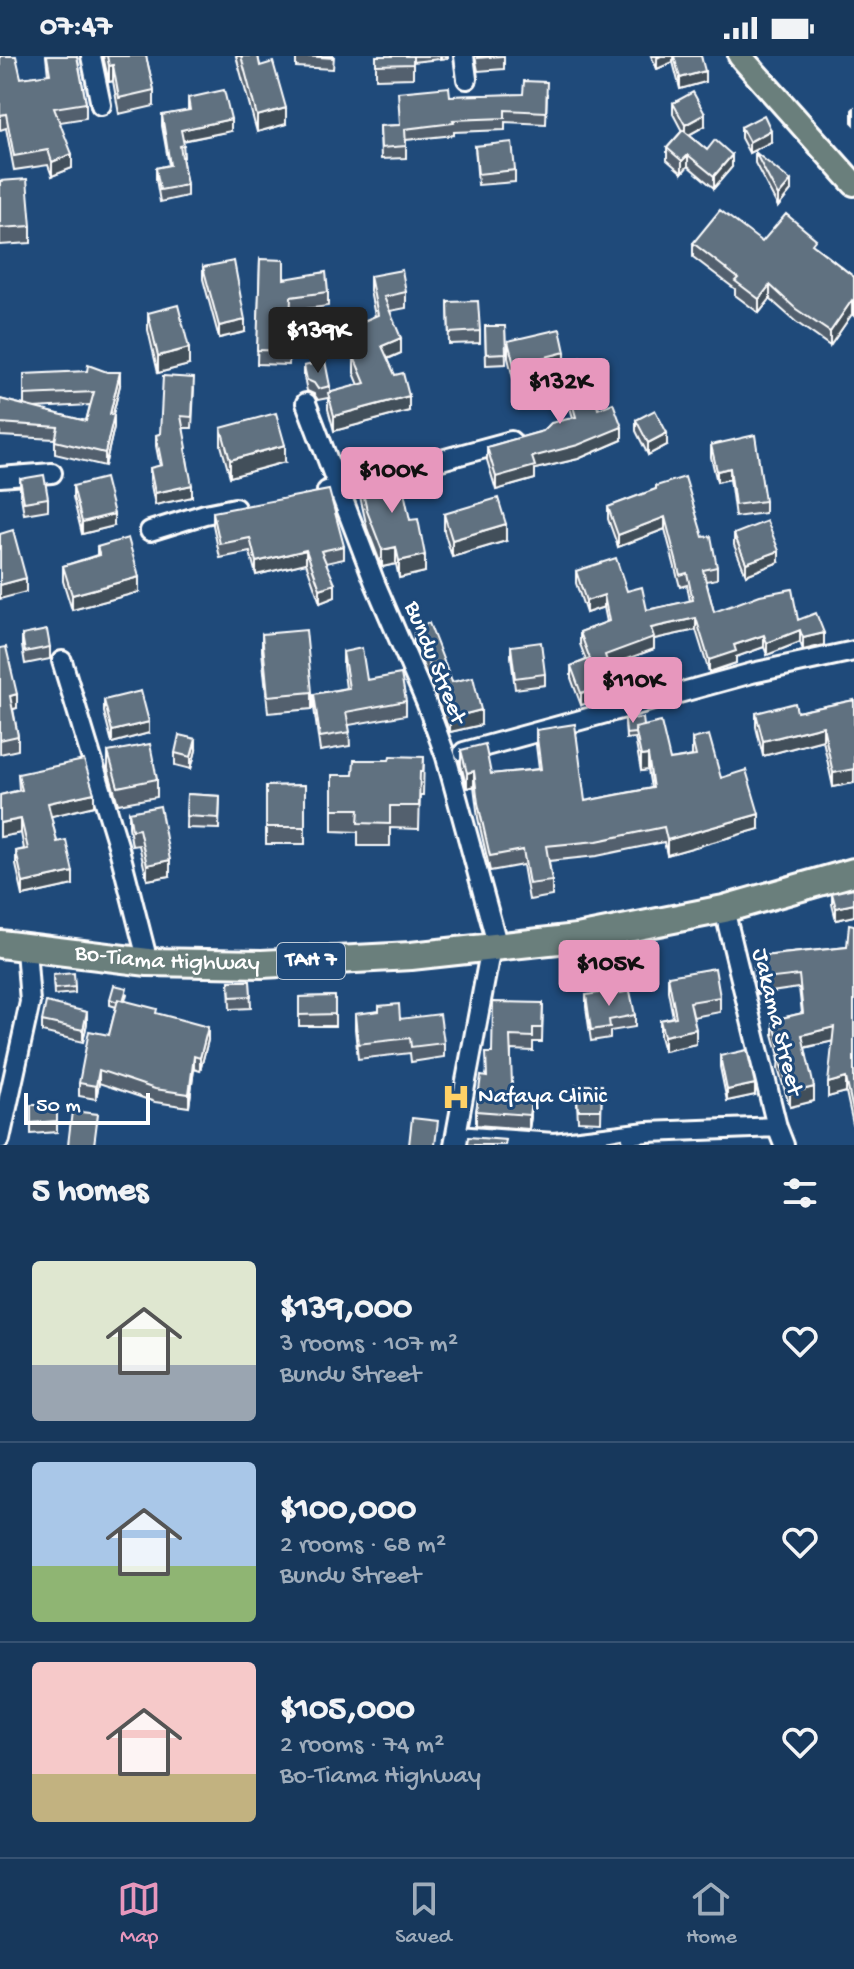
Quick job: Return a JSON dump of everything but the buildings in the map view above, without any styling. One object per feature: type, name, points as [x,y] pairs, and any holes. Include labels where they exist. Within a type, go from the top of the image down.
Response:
[{"type":"highway","name":"Bo-Tiama Highway","points":[[7,944],[148,962],[262,964],[411,956],[577,938],[724,909],[854,872]]},
{"type":"main road","points":[[740,56],[854,184]]},
{"type":"street","points":[[91,56],[101,105]]},
{"type":"street","points":[[464,56],[467,79]]},
{"type":"street","name":"Bundu Street","points":[[306,403],[446,757],[495,947]]},
{"type":"street","points":[[309,495],[526,437]]},
{"type":"street","points":[[0,477],[52,473]]},
{"type":"street","points":[[150,531],[205,514],[250,505]]},
{"type":"street","points":[[446,757],[752,673],[854,651]]},
{"type":"street","points":[[62,661],[118,845],[148,962]]},
{"type":"street","name":"Jakama Street","points":[[724,909],[780,1136]]},
{"type":"street","points":[[0,1139],[30,1002],[7,944]]},
{"type":"street","points":[[495,947],[456,1140],[554,1143],[647,1132],[780,1136]]},
{"type":"place","name":"Nafaya Clinic","points":[[456,1097]]}]
